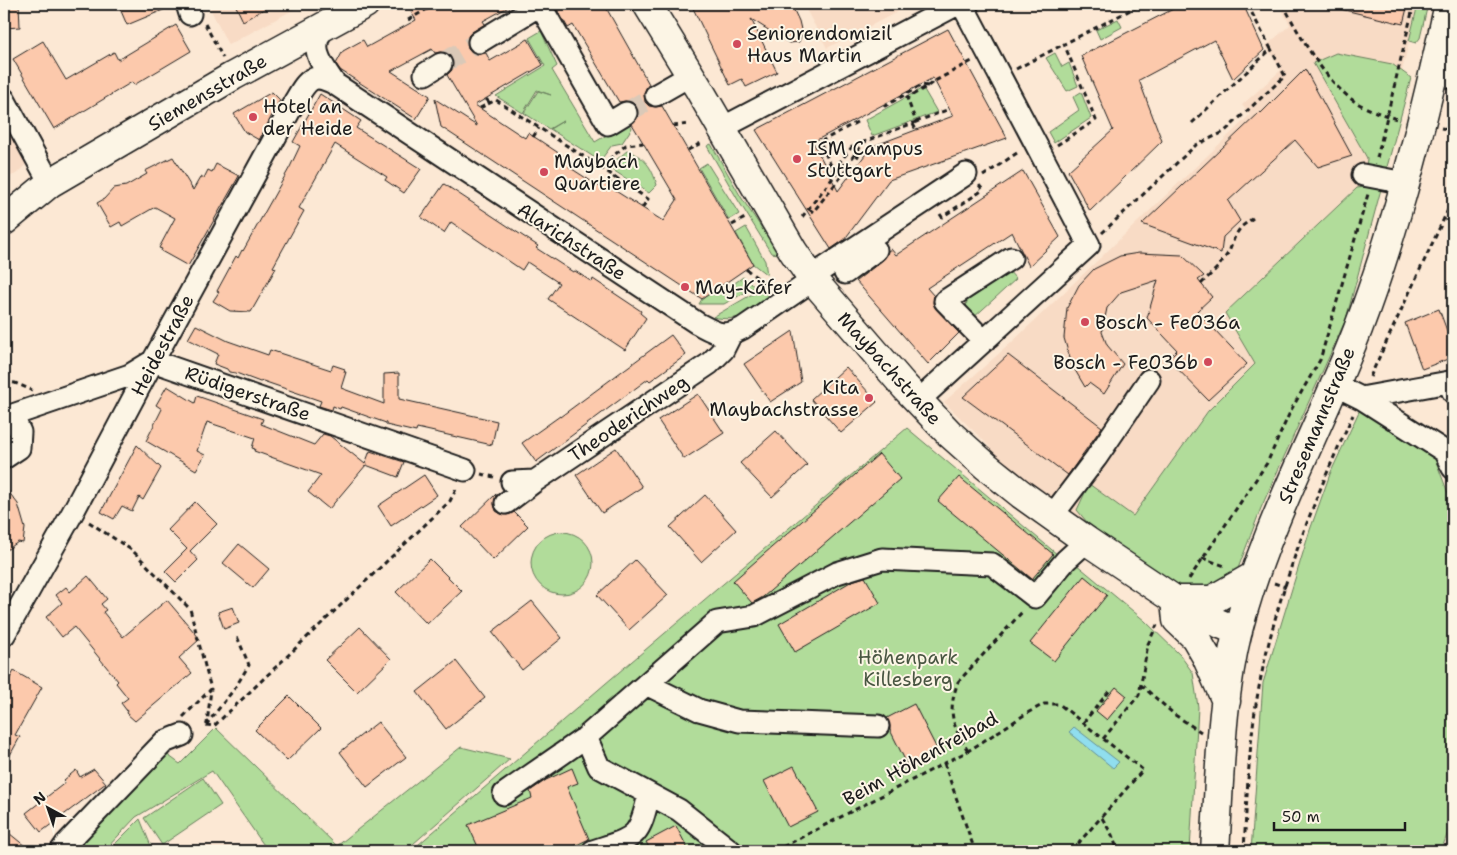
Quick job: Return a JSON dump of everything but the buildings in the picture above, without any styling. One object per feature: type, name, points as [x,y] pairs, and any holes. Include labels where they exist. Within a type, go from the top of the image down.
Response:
[{"type":"main road","name":"Siemensstraße","points":[[4,221],[50,183],[233,76],[365,4]]},
{"type":"main road","name":"Maybachstraße","points":[[647,4],[691,75],[711,136],[812,279],[879,359],[918,401],[950,434],[986,466],[1086,541],[1167,610],[1208,619],[1238,631]]},
{"type":"main road","name":"Stresemannstraße","points":[[1215,851],[1226,702],[1238,631],[1254,576],[1276,519],[1334,385],[1376,279],[1405,184],[1420,124],[1444,74],[1449,4]]},
{"type":"main road","name":"Siemensstraße","points":[[4,198],[50,183]]},
{"type":"main road","points":[[1167,610],[1212,600],[1254,576]]},
{"type":"main road","points":[[1167,610],[1194,637],[1206,656],[1226,702]]},
{"type":"street","points":[[479,42],[541,4],[608,124],[626,113]]},
{"type":"street","points":[[711,136],[893,36],[958,4]]},
{"type":"street","points":[[918,401],[1089,245],[962,4]]},
{"type":"street","points":[[325,26],[318,34],[317,53],[335,84]]},
{"type":"street","points":[[656,95],[691,75]]},
{"type":"street","name":"Heidestraße","points":[[4,635],[74,512],[153,361],[307,82],[314,78],[325,79],[335,84]]},
{"type":"street","name":"Alarichstraße","points":[[335,84],[697,323],[714,333],[731,334]]},
{"type":"street","points":[[4,99],[50,183]]},
{"type":"street","points":[[731,334],[762,315],[966,174]]},
{"type":"street","points":[[1368,176],[1405,184]]},
{"type":"street","points":[[844,273],[935,207]]},
{"type":"street","points":[[984,341],[945,300],[1011,258]]},
{"type":"street","name":"Theoderichweg","points":[[506,503],[535,481],[709,364],[723,350],[731,334]]},
{"type":"street","points":[[4,458],[19,448],[20,432],[8,416],[130,375],[153,361]]},
{"type":"street","name":"Rüdigerstraße","points":[[153,361],[465,470]]},
{"type":"street","points":[[1052,516],[1096,458],[1149,380]]},
{"type":"street","points":[[1361,398],[1449,382],[1453,392]]},
{"type":"street","points":[[1334,385],[1361,398],[1444,451],[1453,468]]},
{"type":"street","points":[[512,482],[535,481]]},
{"type":"street","points":[[504,794],[586,737],[718,622],[754,616],[837,573],[882,559],[992,564],[1035,597],[1066,560],[1086,541]]},
{"type":"street","points":[[646,684],[699,710],[739,721],[878,726]]},
{"type":"street","points":[[61,851],[164,742],[182,735]]},
{"type":"street","points":[[586,737],[599,767],[679,810],[730,851]]},
{"type":"street","points":[[592,851],[630,839],[641,825],[649,794]]},
{"type":"path","points":[[408,20],[436,4]]},
{"type":"path","points":[[1001,77],[1142,4]]},
{"type":"path","points":[[1089,245],[1196,145],[1224,132],[1285,76],[1247,4]]},
{"type":"path","points":[[1282,4],[1293,24],[1337,87],[1361,105],[1387,116],[1420,124]]},
{"type":"path","points":[[1202,558],[1267,463],[1291,410],[1320,360],[1368,176],[1387,116],[1414,4]]},
{"type":"path","points":[[188,9],[204,23],[233,76]]},
{"type":"path","points":[[1042,155],[1096,120],[1064,44]]},
{"type":"path","points":[[1192,123],[1271,49]]},
{"type":"path","points":[[916,130],[907,98],[967,64]]},
{"type":"path","points":[[884,105],[922,85],[928,86]]},
{"type":"path","points":[[486,99],[490,104]]},
{"type":"path","points":[[480,108],[496,100],[648,199],[642,208]]},
{"type":"path","points":[[809,208],[813,212],[848,168],[849,162],[864,142],[949,109]]},
{"type":"path","points":[[857,122],[820,142],[834,170],[852,147],[862,160]]},
{"type":"path","points":[[673,126],[690,124]]},
{"type":"path","points":[[533,136],[539,128]]},
{"type":"path","points":[[688,150],[711,136]]},
{"type":"path","points":[[600,167],[626,145],[643,143]]},
{"type":"path","points":[[566,158],[572,149]]},
{"type":"path","points":[[802,217],[843,165],[849,162]]},
{"type":"path","points":[[608,186],[615,177]]},
{"type":"path","points":[[828,192],[834,197]]},
{"type":"path","points":[[975,195],[980,192]]},
{"type":"path","points":[[732,225],[745,218]]},
{"type":"path","points":[[1201,284],[1230,252],[1235,236],[1241,227],[1254,218]]},
{"type":"path","points":[[746,269],[765,284]]},
{"type":"path","points":[[4,382],[27,387]]},
{"type":"path","points":[[206,725],[214,726],[450,501],[465,470],[512,482]]},
{"type":"path","points":[[74,512],[133,551],[190,609],[211,690],[206,725]]},
{"type":"path","points":[[1244,851],[1252,745],[1260,682],[1286,587]]},
{"type":"path","points":[[968,751],[955,730],[952,714],[952,697],[958,682],[1035,597]]},
{"type":"path","points":[[1103,739],[1139,695],[1148,644],[1167,610]]},
{"type":"path","points":[[206,725],[235,688],[250,665],[236,634]]},
{"type":"path","points":[[1140,685],[1176,716],[1222,746]]},
{"type":"path","points":[[182,735],[182,719],[211,690]]},
{"type":"path","points":[[1083,723],[1111,690]]},
{"type":"path","name":"Beim Höhenfreibad","points":[[775,851],[968,751],[1028,712],[1044,704],[1059,704],[1143,770],[1102,818]]},
{"type":"path","points":[[944,763],[975,851]]},
{"type":"path","points":[[1074,851],[1081,840],[1102,818],[1112,835],[1118,851]]},
{"type":"shaded area","points":[[208,4],[304,4],[228,45]]},
{"type":"shaded area","points":[[803,4],[913,4],[827,48]]},
{"type":"shaded area","points":[[1279,4],[1418,4],[1402,71],[1391,64],[1313,63],[1367,158],[1364,187],[1255,364],[1208,411],[1133,516],[1096,533],[995,460],[989,446],[944,402],[1011,343],[1250,115],[1242,105],[1281,70],[1266,46],[1290,25]]},
{"type":"shaded area","points":[[4,74],[42,149],[16,174],[4,179]]},
{"type":"green space","points":[[1418,4],[1428,4],[1420,38],[1416,43],[1409,41]]},
{"type":"green space","points":[[1118,19],[1122,27],[1100,39],[1096,30]]},
{"type":"green space","points":[[541,31],[557,66],[552,70],[595,142],[629,122],[632,128],[622,143],[612,145],[600,161],[550,129],[563,121],[549,129],[524,113],[538,91],[551,95],[537,90],[523,113],[496,96],[545,66],[529,38]]},
{"type":"green space","points":[[1055,53],[1062,67],[1069,63],[1078,86],[1067,91],[1046,58]]},
{"type":"green space","points":[[1336,53],[1392,64],[1411,78],[1346,319],[1261,508],[1234,579],[1200,595],[1178,585],[1096,533],[1077,510],[1089,484],[1133,516],[1208,411],[1255,364],[1225,313],[1357,188],[1364,187],[1367,158],[1313,63]]},
{"type":"green space","points":[[923,88],[937,112],[872,136],[865,120]]},
{"type":"green space","points":[[1081,92],[1091,118],[1054,143],[1048,132],[1079,110],[1073,97]]},
{"type":"green space","points":[[711,144],[741,197],[779,254],[771,253],[738,200],[707,146]]},
{"type":"green space","points":[[628,150],[644,160],[652,173],[657,185],[649,193],[608,167]]},
{"type":"green space","points":[[707,163],[739,214],[729,220],[699,168]]},
{"type":"green space","points":[[746,227],[765,261],[767,275],[753,264],[736,233]]},
{"type":"green space","points":[[1007,269],[1016,279],[972,319],[966,312],[967,298]]},
{"type":"green space","points":[[743,277],[755,287],[724,304],[699,304],[702,299],[720,286],[724,291]]},
{"type":"green space","points":[[761,289],[773,300],[751,312],[730,319],[713,317]]},
{"type":"green space","points":[[1362,405],[1432,451],[1453,506],[1453,556],[1451,568],[1453,572],[1453,819],[1441,851],[1251,851],[1263,683],[1310,530],[1330,474]]},
{"type":"green space","name":"Höhenpark Killesberg","points":[[907,428],[1058,555],[1076,564],[1145,621],[1180,655],[1193,673],[1198,707],[1190,851],[411,851],[605,684]]},
{"type":"green space","points":[[556,532],[568,532],[584,541],[591,551],[593,563],[591,575],[584,585],[568,594],[556,594],[545,589],[536,580],[531,569],[531,557],[536,546],[545,537]]},
{"type":"green space","points":[[216,728],[337,846],[461,747],[510,759],[405,851],[268,851],[212,771],[136,817],[104,851],[72,851],[165,753],[180,764]]},
{"type":"green space","points":[[203,778],[221,805],[162,845],[144,818]]},
{"type":"green space","points":[[140,819],[153,851],[108,851]]},
{"type":"water","points":[[1074,727],[1119,762],[1113,768],[1069,732]]},
{"type":"tunnel","points":[[441,64],[479,42]]},
{"type":"tunnel","points":[[626,113],[656,95]]},
{"type":"place","name":"Seniorendomizil Haus Martin","points":[[737,44]]},
{"type":"place","name":"Hotel an der Heide","points":[[253,117]]},
{"type":"place","name":"ISM Campus Stuttgart","points":[[797,159]]},
{"type":"place","name":"Maybach Quartiere","points":[[544,172]]},
{"type":"place","name":"May-Käfer","points":[[685,287]]},
{"type":"place","name":"Bosch - Fe036a","points":[[1085,322]]},
{"type":"place","name":"Bosch - Fe036b","points":[[1208,362]]},
{"type":"place","name":"Kita Maybachstrasse","points":[[869,398]]}]
